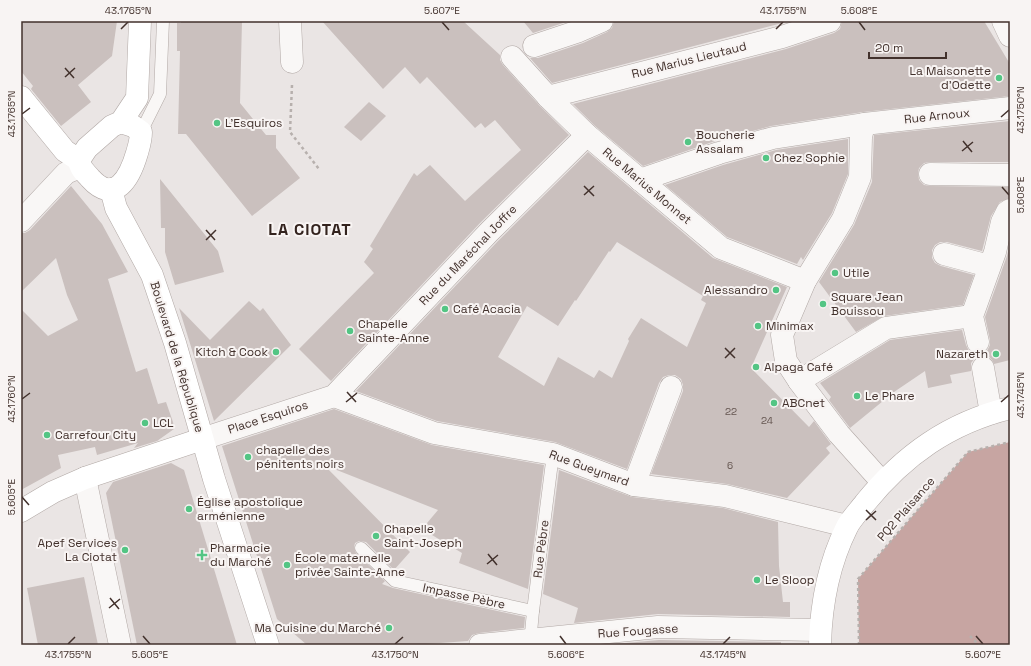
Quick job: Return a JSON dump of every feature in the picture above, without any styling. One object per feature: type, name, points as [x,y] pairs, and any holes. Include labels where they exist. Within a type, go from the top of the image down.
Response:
[{"type":"street","points":[[21,221],[66,173],[80,164],[87,148],[112,126],[121,122],[137,98],[140,21]]},
{"type":"street","points":[[290,21],[292,62]]},
{"type":"street","points":[[534,46],[579,31],[602,21]]},
{"type":"street","name":"Rue Marius Lieutaud","points":[[548,97],[779,29],[830,21]]},
{"type":"street","points":[[1003,21],[1010,36]]},
{"type":"street","name":"Rue Marius Monnet","points":[[512,57],[548,97],[587,135],[721,248],[805,281]]},
{"type":"street","points":[[21,97],[66,151],[80,164],[96,185],[102,189],[107,190],[119,186],[129,175],[141,138],[140,132],[133,126],[121,122]]},
{"type":"street","name":"Rue Arnoux","points":[[640,180],[719,153],[772,138],[864,124],[1010,108]]},
{"type":"street","points":[[864,124],[861,137],[860,177],[843,219],[805,281],[782,335],[786,361],[799,381],[839,434],[882,482]]},
{"type":"street","name":"Rue du Maréchal Joffre","points":[[334,396],[489,232],[587,135]]},
{"type":"street","points":[[930,174],[1010,175]]},
{"type":"street","name":"Boulevard de la République","points":[[111,189],[116,208],[152,275],[175,343],[214,479],[268,645]]},
{"type":"street","points":[[978,342],[972,316],[998,258],[1002,222],[1007,212],[1010,210]]},
{"type":"street","points":[[944,254],[998,258]]},
{"type":"street","points":[[799,381],[886,328],[972,316]]},
{"type":"street","points":[[820,637],[824,594],[834,560],[847,526],[882,482],[918,450],[946,432],[1000,410],[983,368]]},
{"type":"street","points":[[634,484],[671,387]]},
{"type":"street","name":"Place Esquiros","points":[[202,439],[334,396]]},
{"type":"street","name":"Rue Gueymard","points":[[334,396],[434,432],[553,454],[634,484],[725,496],[847,526]]},
{"type":"street","points":[[21,511],[53,492],[85,478],[202,439]]},
{"type":"street","points":[[85,478],[120,645]]},
{"type":"street","name":"Rue Fougasse","points":[[480,645],[531,643],[658,627],[820,637]]},
{"type":"lane","points":[[140,132],[160,94],[163,21]]},
{"type":"lane","name":"Rue Pèbre","points":[[531,643],[533,611],[553,454]]},
{"type":"lane","name":"Impasse Pèbre","points":[[361,548],[395,581],[533,611]]},
{"type":"path","points":[[292,62],[290,132],[319,169]]},
{"type":"path","name":"PQ2 Plaisance","points":[[859,645],[858,579],[968,452],[1010,442]]},
{"type":"path","points":[[970,636],[979,645]]},
{"type":"shaded area","points":[[1010,442],[1010,645],[859,645],[858,579],[968,452]]},
{"type":"building","points":[[21,21],[117,21],[112,56],[78,85],[91,102],[61,126],[31,89],[33,86],[21,71]]},
{"type":"building","name":"L'Esquiros","points":[[181,21],[242,21],[240,103],[266,135],[276,135],[276,148],[300,178],[252,216],[186,134],[178,134],[180,51],[177,51],[177,23],[181,23]]},
{"type":"building","points":[[322,21],[463,21],[500,55],[500,60],[503,65],[539,105],[569,135],[480,223],[331,381],[299,349],[374,273],[364,262],[373,249],[370,246],[414,173],[417,176],[430,165],[465,201],[521,150],[495,120],[485,128],[481,123],[475,128],[427,77],[420,84],[405,67],[383,89]]},
{"type":"building","points":[[523,21],[569,21],[533,33]]},
{"type":"building","points":[[614,21],[790,21],[552,83],[530,58],[538,58],[583,43],[607,32],[612,28]]},
{"type":"building","points":[[842,21],[984,21],[1010,64],[1010,96],[863,112],[771,126],[715,141],[643,166],[595,126],[573,104],[786,49],[834,33],[840,29]]},
{"type":"building","points":[[369,102],[386,116],[361,141],[344,127]]},
{"type":"building","points":[[1010,121],[1010,162],[930,162],[924,163],[919,168],[919,180],[924,185],[1010,187],[1010,198],[1000,202],[991,216],[982,251],[947,242],[940,242],[935,245],[932,250],[932,258],[935,263],[974,275],[963,305],[884,316],[856,332],[819,282],[854,225],[872,182],[874,135]]},
{"type":"building","points":[[848,139],[848,174],[832,213],[803,260],[801,257],[797,264],[727,237],[665,185],[723,165],[776,150]]},
{"type":"building","points":[[588,152],[713,258],[787,287],[751,368],[809,427],[814,421],[831,444],[826,448],[830,453],[787,498],[727,484],[651,474],[683,391],[681,379],[675,375],[663,377],[659,383],[627,469],[555,442],[437,421],[356,391],[498,241]],"holes":[[[617,242],[703,296],[701,300],[706,303],[687,347],[641,318],[628,339],[629,341],[612,378],[599,370],[594,378],[558,357],[544,386],[498,357],[527,306],[558,326],[609,251],[610,252]]]},
{"type":"building","points":[[160,179],[218,251],[224,272],[175,285],[165,252],[165,228],[161,228]]},
{"type":"building","points":[[71,186],[102,224],[128,272],[108,279],[136,372],[147,368],[158,404],[166,402],[174,429],[157,441],[134,448],[138,443],[97,455],[95,447],[58,455],[61,468],[21,490],[21,309],[48,336],[78,320],[67,295],[56,258],[21,292],[21,233],[25,233],[30,230]]},
{"type":"building","points":[[1010,243],[1010,360],[994,364],[988,356],[980,356],[975,358],[971,363],[971,371],[950,375],[952,383],[928,388],[925,371],[894,392],[850,428],[829,400],[831,397],[820,383],[890,340],[962,330],[969,351],[975,354],[980,354],[987,351],[990,345],[990,340],[985,317],[1007,256]]},
{"type":"building","points":[[249,301],[260,311],[263,308],[291,345],[214,421],[179,308],[210,340]]},
{"type":"building","points":[[334,409],[432,445],[544,465],[528,589],[459,563],[462,553],[422,529],[438,510],[324,465],[410,552],[394,570],[366,542],[359,541],[355,543],[354,547],[356,553],[385,581],[382,584],[393,588],[525,617],[524,628],[479,633],[472,635],[468,641],[426,644],[307,645],[277,619],[222,446]]},
{"type":"building","points":[[171,463],[184,470],[237,645],[137,645],[106,493],[113,482]]},
{"type":"building","points":[[559,470],[632,497],[723,508],[778,522],[779,566],[783,602],[790,602],[790,617],[658,614],[574,623],[578,608],[543,594]]},
{"type":"building","points":[[84,577],[98,645],[38,645],[27,588]]},
{"type":"building","points":[[659,640],[781,642],[781,645],[604,645]]},
{"type":"place","name":"La Maisonette d'Odette","points":[[999,78]]},
{"type":"place","name":"L'Esquiros","points":[[217,123]]},
{"type":"place","name":"Boucherie Assalam","points":[[688,142]]},
{"type":"place","name":"Chez Sophie","points":[[766,158]]},
{"type":"place","name":"Utile","points":[[835,273]]},
{"type":"place","name":"Alessandro","points":[[776,290]]},
{"type":"place","name":"Square Jean Bouissou","points":[[823,304]]},
{"type":"place","name":"Café Acacia","points":[[445,309]]},
{"type":"place","name":"Minimax","points":[[758,326]]},
{"type":"place","name":"Chapelle Sainte-Anne","points":[[350,331]]},
{"type":"place","name":"Kitch & Cook","points":[[276,352]]},
{"type":"place","name":"Nazareth","points":[[996,354]]},
{"type":"place","name":"Alpaga Café","points":[[756,367]]},
{"type":"place","name":"Le Phare","points":[[857,396]]},
{"type":"place","name":"ABCnet","points":[[774,403]]},
{"type":"place","name":"LCL","points":[[145,423]]},
{"type":"place","name":"Carrefour City","points":[[47,435]]},
{"type":"place","name":"chapelle des pénitents noirs","points":[[248,457]]},
{"type":"place","name":"Église apostolique arménienne","points":[[189,509]]},
{"type":"place","name":"Chapelle Saint-Joseph","points":[[376,536]]},
{"type":"place","name":"Apef Services La Ciotat","points":[[125,550]]},
{"type":"place","name":"Pharmacie du Marché","points":[[202,555]]},
{"type":"place","name":"École maternelle privée Sainte-Anne","points":[[287,565]]},
{"type":"place","name":"Le Sloop","points":[[757,580]]},
{"type":"place","name":"Ma Cuisine du Marché","points":[[389,628]]},
{"type":"district","name":"LA CIOTAT","points":[[310,229]]}]
